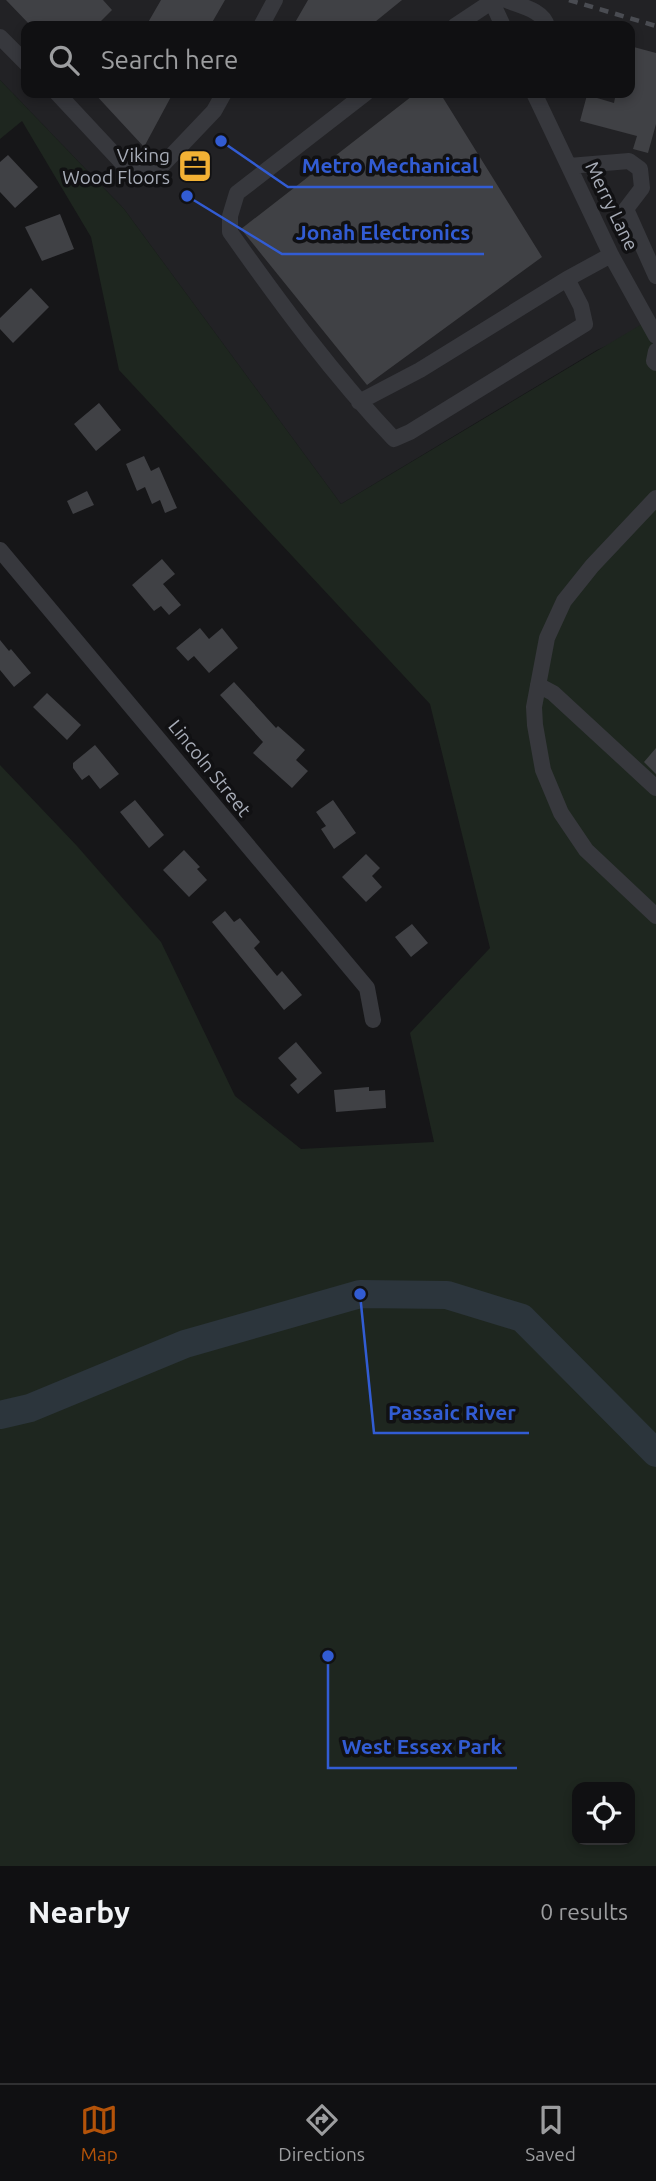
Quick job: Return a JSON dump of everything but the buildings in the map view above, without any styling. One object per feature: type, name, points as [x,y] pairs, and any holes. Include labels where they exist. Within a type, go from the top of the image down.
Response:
[{"type":"street","points":[[264,21],[275,0]]},
{"type":"street","points":[[496,1],[502,21]]},
{"type":"street","points":[[463,21],[496,1],[539,14],[546,21]]},
{"type":"street","points":[[0,37],[21,58]]},
{"type":"street","points":[[62,98],[127,168],[153,175],[214,111],[221,98]]},
{"type":"street","points":[[359,98],[237,192],[230,216],[230,232],[291,317],[359,402],[394,439],[410,432],[585,324],[581,306],[567,279]]},
{"type":"street","name":"Merry Lane","points":[[536,98],[611,255],[654,330]]},
{"type":"street","points":[[569,166],[629,160],[639,169],[642,188],[626,208],[656,276]]},
{"type":"street","points":[[359,402],[420,370],[567,279],[611,255]]},
{"type":"street","points":[[656,351],[656,363]]},
{"type":"street","points":[[656,498],[592,566],[564,601],[547,638],[534,707],[543,770],[561,813],[586,850],[656,916]]},
{"type":"street","name":"Lincoln Street","points":[[0,550],[367,988],[373,1020]]},
{"type":"street","points":[[538,685],[553,693],[656,788]]},
{"type":"shaded area","points":[[0,0],[656,0],[656,324],[597,350],[341,504],[124,209],[0,80]]},
{"type":"shaded area","points":[[0,80],[124,209],[341,504],[652,318],[656,324],[656,1866],[0,1866],[0,765],[77,846],[161,942],[235,1096],[301,1149],[434,1142],[410,1033],[490,948],[430,704],[119,370],[91,237],[22,121],[0,139]]},
{"type":"waterway","points":[[0,1415],[30,1408],[185,1344],[360,1294],[447,1295],[522,1318],[656,1453]]},
{"type":"railway","points":[[569,0],[656,26]]},
{"type":"place","name":"Metro Mechanical","points":[[221,141]]},
{"type":"place","name":"Viking Wood Floors","points":[[195,166]]},
{"type":"place","name":"Jonah Electronics","points":[[187,196]]},
{"type":"place","name":"Passaic River","points":[[360,1294]]},
{"type":"place","name":"West Essex Park","points":[[328,1656]]}]
